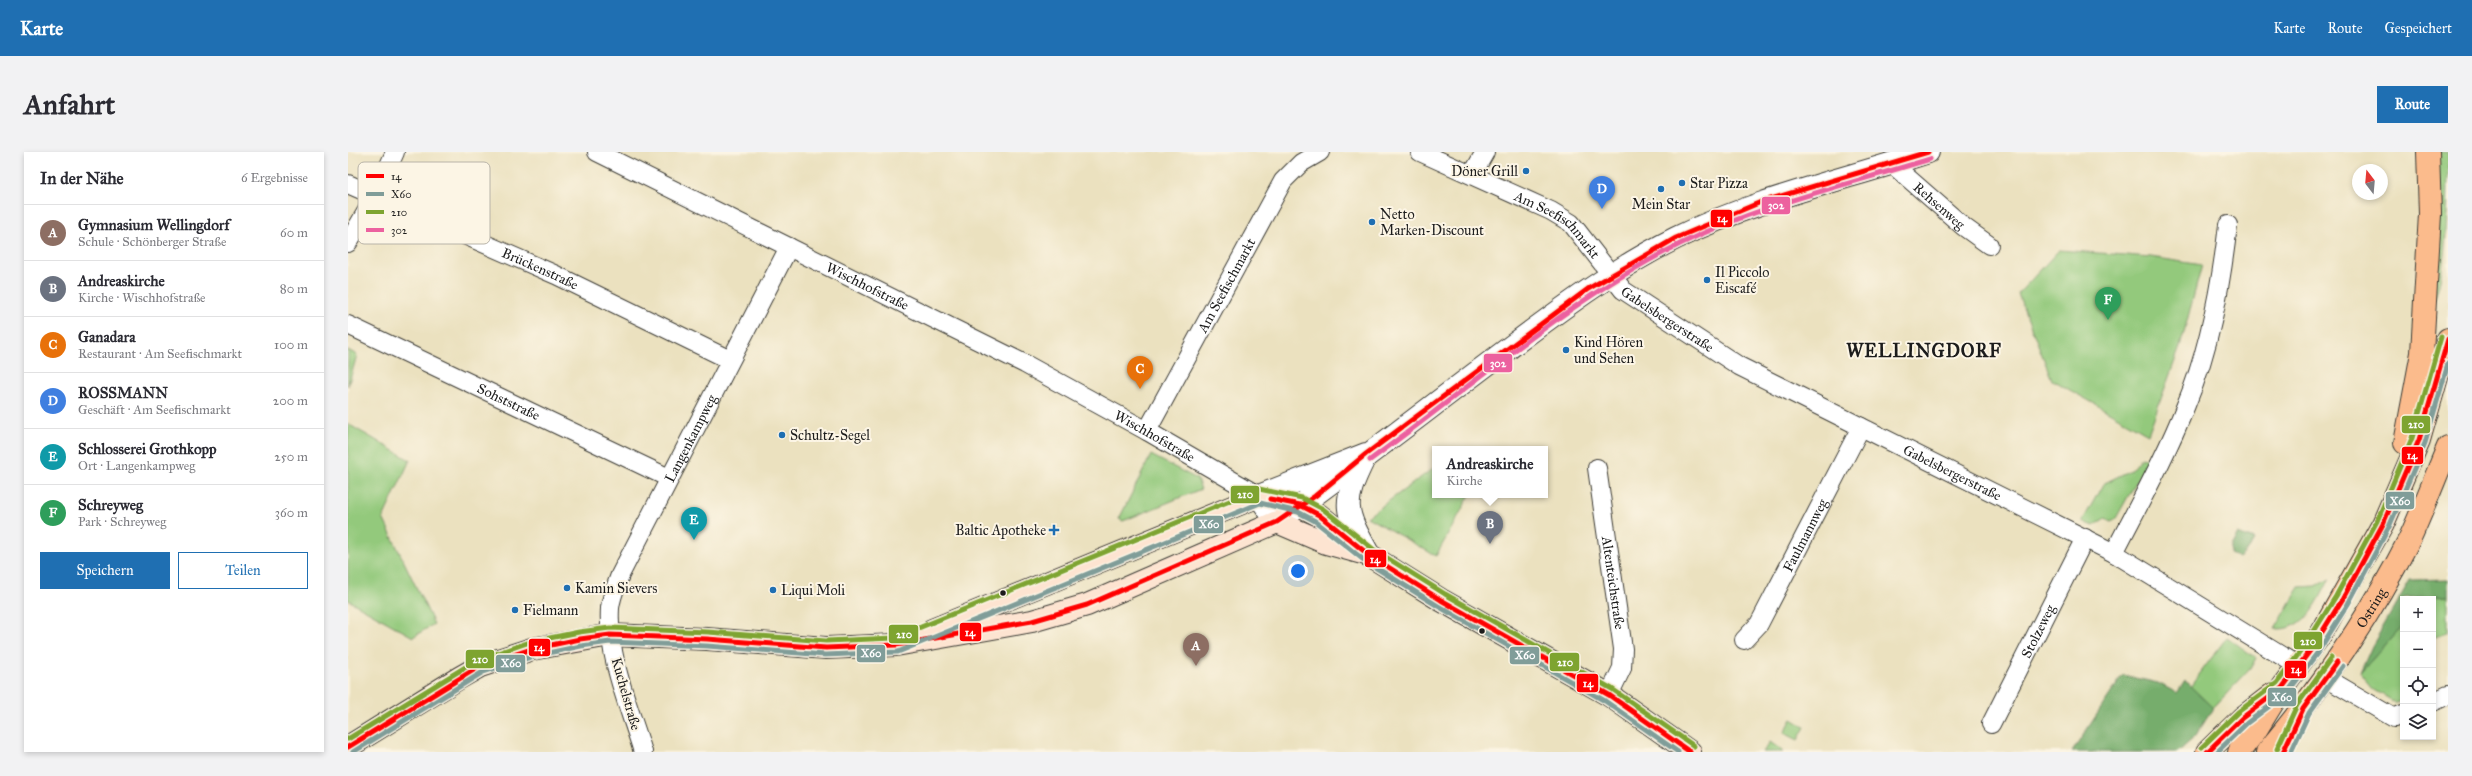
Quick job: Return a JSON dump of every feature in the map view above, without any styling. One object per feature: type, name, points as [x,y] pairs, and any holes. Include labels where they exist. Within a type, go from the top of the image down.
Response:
[{"type":"highway","points":[[2394,501],[2422,353],[2430,214],[2428,152]]},
{"type":"highway","name":"Ostring","points":[[2239,752],[2256,730],[2282,688],[2342,600],[2394,501],[2419,440],[2448,339]]},
{"type":"highway","name":"Ostring","points":[[2267,752],[2303,709],[2326,678],[2387,581],[2409,538],[2448,447]]},
{"type":"highway","points":[[2207,752],[2242,718],[2282,688]]},
{"type":"highway","points":[[2283,752],[2303,709]]},
{"type":"main road","name":"Wischhofstraße","points":[[1259,496],[1300,505],[1333,525],[1369,555],[1441,600],[1609,695],[1690,752]]},
{"type":"main road","points":[[896,645],[1259,496]]},
{"type":"main road","points":[[348,747],[480,666],[532,649],[610,635],[707,639],[826,648],[896,645],[1032,621],[1087,605],[1277,522],[1326,543],[1369,555]]},
{"type":"street","points":[[391,162],[395,152]]},
{"type":"street","name":"Wischhofstraße","points":[[597,152],[1025,364],[1147,431],[1259,496]]},
{"type":"street","name":"Am Seefischmarkt","points":[[1147,431],[1283,181],[1301,163],[1320,152]]},
{"type":"street","name":"Am Seefischmarkt","points":[[1420,152],[1551,211],[1571,223],[1610,275]]},
{"type":"street","points":[[1472,175],[1485,152]]},
{"type":"street","points":[[1366,454],[1259,496],[1277,522],[1315,496],[1366,454],[1588,289],[1676,238],[1761,202],[1928,152]]},
{"type":"street","name":"Rehsenweg","points":[[1892,164],[1964,227],[1989,245]]},
{"type":"street","name":"Brückenstraße","points":[[348,184],[358,188]]},
{"type":"street","points":[[2114,553],[2187,404],[2209,334],[2224,260],[2228,225]]},
{"type":"street","points":[[348,243],[358,226]]},
{"type":"street","name":"Brückenstraße","points":[[486,244],[556,275],[730,360]]},
{"type":"street","name":"Langenkampweg","points":[[610,635],[610,606],[620,575],[789,247]]},
{"type":"street","name":"Gabelsbergerstraße","points":[[1610,275],[1623,290],[1739,366],[2114,553],[2298,666]]},
{"type":"street","name":"Sohststraße","points":[[348,325],[669,478]]},
{"type":"street","name":"Faulmannweg","points":[[1744,640],[1759,624],[1861,427]]},
{"type":"street","points":[[1366,454],[1348,494],[1350,519],[1369,555]]},
{"type":"street","name":"Altenteichstraße","points":[[1598,468],[1623,649],[1622,668],[1609,695]]},
{"type":"street","name":"Stolzeweg","points":[[1991,724],[2085,538]]},
{"type":"street","name":"Kuchelstraße","points":[[610,635],[615,659],[643,752]]},
{"type":"street","points":[[2326,678],[2394,718],[2400,715]]},
{"type":"street","points":[[2436,701],[2448,695]]},
{"type":"green space","points":[[2436,152],[2448,152],[2448,187],[2442,271],[2433,302]]},
{"type":"green space","points":[[2059,250],[2151,257],[2202,265],[2180,347],[2148,434],[2052,380],[2018,294]]},
{"type":"green space","points":[[348,350],[357,355],[348,386]]},
{"type":"green space","points":[[348,424],[410,460],[383,518],[434,624],[413,637],[348,600]]},
{"type":"green space","points":[[1151,455],[1197,479],[1201,489],[1123,521],[1119,519]]},
{"type":"green space","points":[[2141,457],[2149,459],[2115,520],[2111,522],[2106,518],[2094,526],[2082,522],[2103,484],[2131,470]]},
{"type":"green space","points":[[1432,469],[1432,498],[1468,498],[1436,556],[1367,517]]},
{"type":"green space","points":[[2238,534],[2254,540],[2249,549],[2239,558],[2230,554],[2231,546]]},
{"type":"green space","points":[[2330,579],[2315,606],[2303,620],[2286,628],[2275,629],[2300,587],[2316,586]]},
{"type":"green space","points":[[2448,579],[2448,596],[2401,596],[2410,580]]},
{"type":"green space","points":[[2436,596],[2448,596],[2448,632],[2436,637]]},
{"type":"green space","points":[[2400,597],[2400,628],[2360,673],[2372,646]]},
{"type":"green space","points":[[2400,628],[2400,702],[2396,703],[2373,689],[2360,673]]},
{"type":"green space","points":[[2227,637],[2256,658],[2250,669],[2213,708],[2190,687]]},
{"type":"green space","points":[[2123,675],[2158,683],[2177,693],[2185,681],[2213,708],[2196,736],[2178,752],[2072,752]]},
{"type":"green space","points":[[1792,719],[1805,727],[1798,740],[1784,733]]},
{"type":"green space","points":[[1770,742],[1784,752],[1763,752]]},
{"type":"transit line","name":"14","points":[[348,747],[480,666],[532,649],[580,639],[610,635],[707,639],[826,648],[896,645],[1032,621],[1087,605],[1277,522],[1315,496],[1366,454],[1588,289],[1676,238],[1761,202],[1928,152]]},
{"type":"transit line","name":"302","points":[[1370,460],[1559,318],[1638,266],[1710,230],[1741,218],[1835,187],[1930,159]]},
{"type":"transit line","name":"210","points":[[2202,747],[2238,712],[2277,683],[2306,644],[2336,596],[2377,521],[2412,438],[2441,337]]},
{"type":"transit line","name":"14","points":[[2207,752],[2242,718],[2282,688],[2312,648],[2342,600],[2383,524],[2419,440],[2448,339]]},
{"type":"transit line","name":"X60","points":[[2217,752],[2247,723],[2287,693],[2318,652],[2348,604],[2389,527],[2425,443],[2448,364]]},
{"type":"transit line","name":"210","points":[[348,739],[477,660],[530,642],[579,632],[610,628],[708,632],[826,641],[894,638],[1259,489],[1302,498],[1323,509],[1373,549],[1445,594],[1612,689],[1694,746]]},
{"type":"transit line","name":"14","points":[[1270,499],[1300,505],[1319,515],[1369,555],[1441,600],[1609,695],[1690,752]]},
{"type":"transit line","name":"X60","points":[[353,752],[483,672],[534,656],[581,646],[610,642],[707,646],[825,655],[898,652],[1260,503],[1298,512],[1315,521],[1365,561],[1438,606],[1605,701],[1678,752]]},
{"type":"transit line","name":"210","points":[[2277,749],[2297,705],[2331,658]]},
{"type":"transit line","name":"14","points":[[2283,752],[2303,709],[2337,662]]},
{"type":"transit line","name":"X60","points":[[2291,752],[2309,713],[2343,666]]},
{"type":"place","name":"Döner Grill","points":[[1526,171]]},
{"type":"place","name":"Star Pizza","points":[[1682,183]]},
{"type":"place","name":"Mein Star","points":[[1661,189]]},
{"type":"place","name":"ROSSMANN","points":[[1602,209]]},
{"type":"place","name":"Netto Marken-Discount","points":[[1372,222]]},
{"type":"place","name":"Il Piccolo Eiscafé","points":[[1707,280]]},
{"type":"place","name":"Schreyweg","points":[[2108,320]]},
{"type":"place","name":"Kind Hören und Sehen","points":[[1566,350]]},
{"type":"place","name":"Ganadara","points":[[1140,389]]},
{"type":"place","name":"Schultz-Segel","points":[[782,435]]},
{"type":"place","name":"Baltic Apotheke","points":[[1054,530]]},
{"type":"place","name":"Schlosserei Grothkopp","points":[[694,540]]},
{"type":"place","name":"Andreaskirche","points":[[1490,544]]},
{"type":"place","name":"Kamin Sievers","points":[[567,588]]},
{"type":"place","name":"Liqui Moli","points":[[773,590]]},
{"type":"place","name":"Fielmann","points":[[515,610]]},
{"type":"place","name":"Gymnasium Wellingdorf","points":[[1196,666]]},
{"type":"district","name":"WELLINGDORF","points":[[1924,351]]}]
